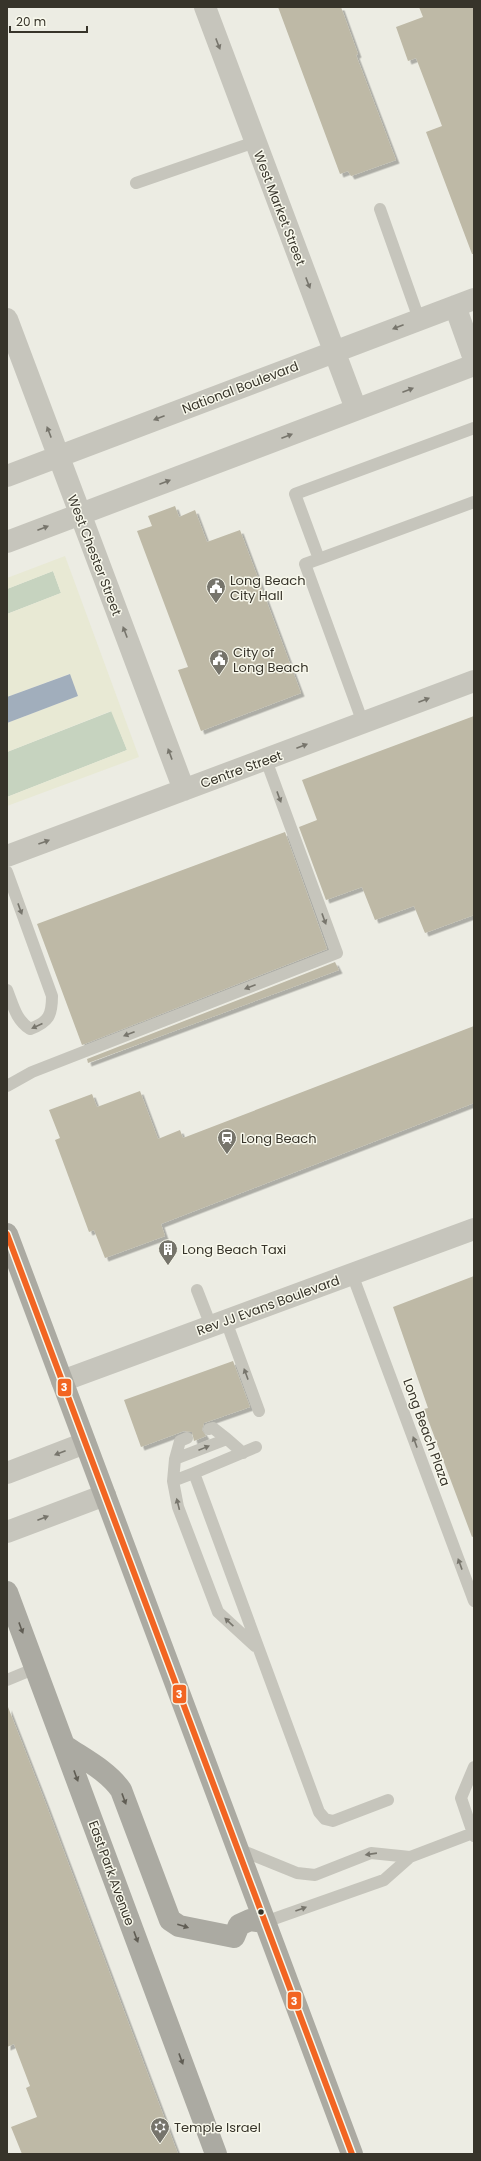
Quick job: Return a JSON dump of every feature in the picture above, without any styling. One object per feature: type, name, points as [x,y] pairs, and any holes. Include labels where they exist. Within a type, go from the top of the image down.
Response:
[{"type":"highway","points":[[7,1234],[352,2154]]},
{"type":"highway","name":"East Park Avenue","points":[[9,1601],[36,1668],[216,2154]]},
{"type":"highway","points":[[65,1746],[107,1774],[115,1781],[121,1790],[170,1920],[179,1926],[234,1937],[239,1924],[250,1920],[265,1922]]},
{"type":"street","name":"West Market Street","points":[[205,7],[356,410]]},
{"type":"street","name":"National Boulevard","points":[[7,476],[464,302]]},
{"type":"street","points":[[464,302],[474,359]]},
{"type":"street","name":"West Chester Street","points":[[7,319],[184,790]]},
{"type":"street","points":[[7,542],[474,365]]},
{"type":"street","name":"Centre Street","points":[[7,856],[474,681]]},
{"type":"street","name":"Rev JJ Evans Boulevard","points":[[62,1381],[474,1229]]},
{"type":"street","points":[[7,1473],[85,1443]]},
{"type":"street","points":[[7,1532],[105,1495]]},
{"type":"lane","points":[[136,183],[255,142]]},
{"type":"lane","points":[[380,209],[419,319]]},
{"type":"lane","points":[[319,559],[295,494],[474,428]]},
{"type":"lane","points":[[363,723],[305,564],[474,502]]},
{"type":"lane","points":[[7,1086],[32,1072],[337,954],[266,760]]},
{"type":"lane","points":[[7,872],[52,996],[52,1012],[42,1024],[30,1029],[22,1024],[11,1013],[7,990]]},
{"type":"lane","name":"Long Beach Plaza","points":[[352,1274],[474,1601]]},
{"type":"lane","points":[[197,1290],[219,1323],[260,1411]]},
{"type":"lane","points":[[209,1429],[213,1428],[243,1453]]},
{"type":"lane","points":[[188,1438],[180,1441],[175,1459],[173,1482],[178,1507],[218,1612],[258,1648]]},
{"type":"lane","points":[[175,1459],[227,1439]]},
{"type":"lane","points":[[173,1482],[256,1447]]},
{"type":"lane","points":[[194,1473],[319,1812],[325,1819],[333,1821],[388,1800]]},
{"type":"lane","points":[[7,1680],[36,1668]]},
{"type":"lane","points":[[265,1922],[384,1880],[410,1857],[473,1835],[461,1798],[474,1767]]},
{"type":"lane","points":[[238,1849],[297,1873],[314,1876],[371,1853],[410,1857]]},
{"type":"shaded area","points":[[65,556],[139,757],[7,806],[7,797],[127,750],[111,711],[7,752],[7,723],[78,696],[69,674],[7,697],[7,614],[61,593],[53,571],[7,589],[7,578]]},
{"type":"shaded area","points":[[53,571],[61,593],[7,614],[7,589]]},
{"type":"shaded area","points":[[112,711],[127,750],[7,797],[7,752]]},
{"type":"water","points":[[70,674],[78,696],[7,723],[7,697]]},
{"type":"building","points":[[278,7],[341,7],[358,54],[356,55],[396,160],[351,176],[348,171],[340,174]]},
{"type":"building","points":[[419,7],[474,7],[474,254],[472,254],[426,132],[442,126],[416,58],[408,61],[396,27],[423,17]]},
{"type":"building","name":"Long Beach City Hall","points":[[175,506],[179,517],[195,510],[207,542],[240,530],[301,693],[201,731],[178,670],[188,667],[137,531],[152,526],[148,516]]},
{"type":"building","points":[[474,716],[474,915],[425,933],[414,906],[375,920],[362,887],[326,900],[299,827],[317,820],[302,780]]},
{"type":"building","points":[[285,832],[327,949],[82,1045],[37,924]]},
{"type":"building","points":[[335,962],[339,970],[88,1063],[87,1059]]},
{"type":"building","points":[[474,1026],[474,1103],[161,1224],[165,1236],[105,1258],[94,1230],[89,1232],[55,1140],[60,1138],[49,1110],[92,1094],[97,1107],[140,1091],[158,1139],[180,1130],[183,1138]]},
{"type":"building","points":[[474,1276],[474,1536],[472,1537],[424,1409],[428,1408],[393,1307]]},
{"type":"building","points":[[233,1361],[250,1407],[204,1423],[202,1430],[206,1436],[194,1441],[192,1432],[184,1431],[141,1447],[124,1400]]},
{"type":"building","points":[[8,1707],[178,2154],[22,2154],[11,2127],[37,2117],[26,2088],[30,2086],[14,2044],[7,2047]]},
{"type":"transit line","name":"3","points":[[7,1234],[352,2154]]},
{"type":"place","name":"Long Beach City Hall","points":[[216,604]]},
{"type":"place","name":"City of Long Beach","points":[[219,676]]},
{"type":"place","name":"Long Beach","points":[[227,1155]]},
{"type":"place","name":"Long Beach Taxi","points":[[168,1266]]},
{"type":"place","name":"Temple Israel","points":[[160,2144]]}]
